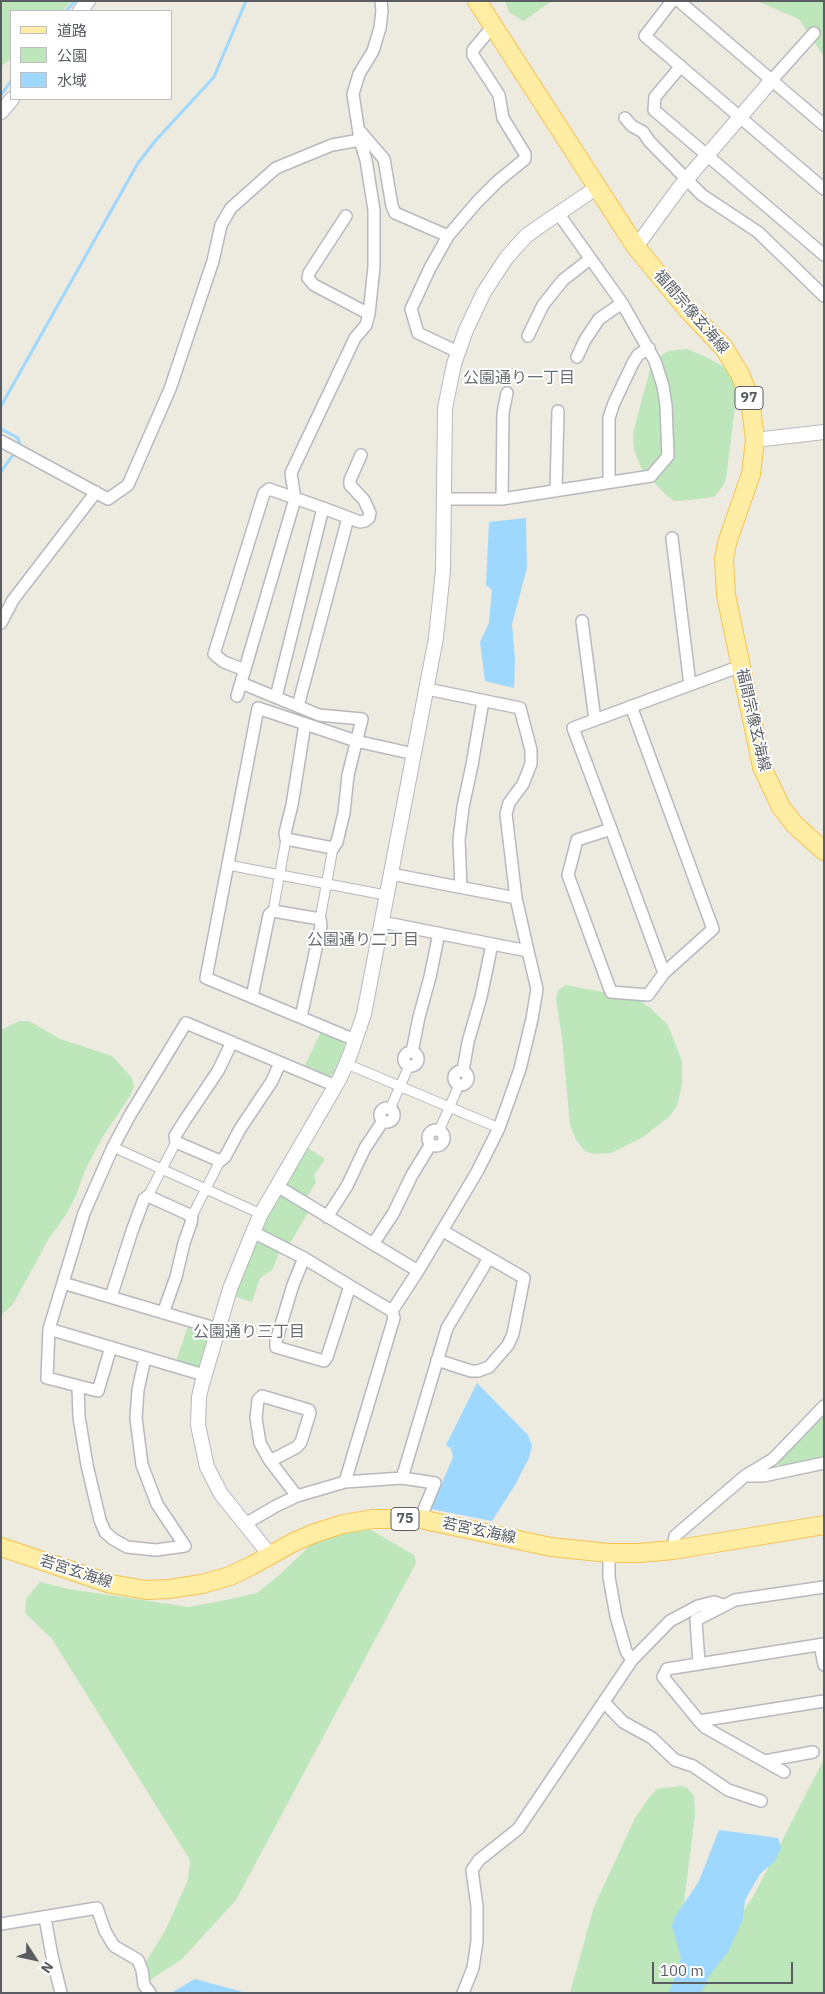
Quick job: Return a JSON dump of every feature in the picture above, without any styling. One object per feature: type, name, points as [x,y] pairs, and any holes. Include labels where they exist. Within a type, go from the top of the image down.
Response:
[{"type":"main road","name":"福間宗像玄海線","points":[[477,1],[596,188],[636,247],[687,309],[714,336],[733,361],[746,389],[761,439],[751,474],[731,528],[724,559],[726,595],[762,767],[781,807],[794,824],[824,851]]},
{"type":"main road","name":"若宮玄海線","points":[[1,1547],[111,1584],[146,1590],[202,1584],[230,1576],[294,1542],[343,1524],[374,1519],[420,1519],[551,1547],[639,1554],[824,1525]]},
{"type":"street","points":[[237,696],[296,498],[291,473],[355,338],[366,325],[374,266],[374,210],[353,94],[359,74],[372,51],[380,28],[381,1]]},
{"type":"street","points":[[672,1],[644,36],[741,117],[824,190]]},
{"type":"street","points":[[679,1],[824,125]]},
{"type":"street","points":[[458,352],[418,333],[411,309],[430,268],[448,236],[498,180],[525,159],[525,154],[503,118],[499,95],[473,55],[473,50],[493,26]]},
{"type":"street","points":[[636,247],[686,180],[814,33]]},
{"type":"street","points":[[681,66],[655,97],[654,110],[822,251]]},
{"type":"street","points":[[1,112],[11,100]]},
{"type":"street","points":[[626,118],[632,126],[643,132],[649,141],[702,195],[758,232],[824,296]]},
{"type":"street","points":[[359,134],[384,159],[394,213],[448,236]]},
{"type":"street","points":[[1,441],[108,499],[128,484],[170,389],[213,261],[221,225],[230,208],[276,168],[359,134]]},
{"type":"street","points":[[270,1555],[221,1494],[207,1467],[198,1425],[198,1411],[204,1375],[230,1289],[252,1232],[336,1086],[347,1064],[364,1014],[427,689],[441,602],[445,408],[450,379],[458,352],[484,292],[507,257],[526,236],[596,188]]},
{"type":"street","points":[[443,499],[502,499],[651,476],[668,456],[666,405],[663,386],[655,361],[622,303],[558,213]]},
{"type":"street","points":[[346,216],[309,273],[308,278],[314,285],[368,314]]},
{"type":"street","points":[[528,336],[543,306],[564,280],[590,259]]},
{"type":"street","points":[[577,357],[585,340],[599,319],[622,303]]},
{"type":"street","points":[[609,482],[609,418],[614,403],[638,355],[649,348]]},
{"type":"street","points":[[502,499],[503,414],[506,393]]},
{"type":"street","points":[[556,491],[558,411]]},
{"type":"street","points":[[761,439],[824,432]]},
{"type":"street","points":[[245,670],[224,662],[214,654],[264,493],[269,489],[348,518],[360,522],[365,521],[370,513],[364,500],[350,485],[350,480],[361,455]]},
{"type":"street","points":[[1,624],[13,600],[96,492]]},
{"type":"street","points":[[276,697],[323,508]]},
{"type":"street","points":[[298,706],[348,518]]},
{"type":"street","points":[[672,538],[690,685]]},
{"type":"street","points":[[582,621],[595,720]]},
{"type":"street","points":[[664,972],[574,728],[741,666]]},
{"type":"street","points":[[241,683],[319,714],[362,719],[348,775],[344,813],[337,842],[333,848],[320,926],[301,1017]]},
{"type":"street","points":[[392,1311],[477,1172],[498,1128],[520,1069],[537,989],[516,898],[506,814],[509,803],[528,774],[531,764],[531,750],[520,708],[427,689]]},
{"type":"street","points":[[461,887],[460,840],[463,806],[483,701]]},
{"type":"street","points":[[611,829],[577,840],[568,875],[611,992],[648,995],[664,972],[713,929],[631,706]]},
{"type":"street","points":[[356,1040],[206,978],[258,708],[356,741],[414,754]]},
{"type":"street","points":[[252,997],[269,915],[273,911],[305,724]]},
{"type":"street","points":[[286,839],[333,848]]},
{"type":"street","points":[[228,865],[380,894]]},
{"type":"street","points":[[392,874],[516,898]]},
{"type":"street","points":[[273,911],[320,919]]},
{"type":"street","points":[[382,922],[528,951]]},
{"type":"street","points":[[328,1217],[347,1186],[365,1148],[383,1121],[387,1122],[393,1119],[394,1115],[390,1109],[409,1066],[405,1063],[404,1058],[406,1054],[412,1052],[439,933]]},
{"type":"street","points":[[373,1244],[431,1144],[438,1145],[443,1141],[443,1136],[439,1131],[459,1085],[455,1082],[454,1077],[458,1071],[463,1071],[468,1042],[481,997],[492,944]]},
{"type":"street","points":[[111,1347],[98,1391],[47,1378],[49,1329],[84,1213],[113,1147],[130,1115],[186,1023],[336,1086]]},
{"type":"street","points":[[111,1297],[144,1199],[148,1196],[176,1142],[175,1136],[218,1071],[232,1042]]},
{"type":"street","points":[[163,1313],[176,1277],[184,1243],[192,1223],[192,1216],[220,1161],[225,1157],[240,1129],[272,1081],[280,1063]]},
{"type":"street","points":[[347,1064],[498,1128]]},
{"type":"street","points":[[176,1142],[220,1161]]},
{"type":"street","points":[[113,1147],[261,1214]]},
{"type":"street","points":[[277,1186],[418,1271]]},
{"type":"street","points":[[148,1196],[192,1216]]},
{"type":"street","points":[[438,1360],[478,1371],[489,1367],[508,1345],[513,1334],[524,1278],[443,1230]]},
{"type":"street","points":[[252,1232],[304,1258],[392,1311],[394,1318],[345,1482]]},
{"type":"street","points":[[304,1258],[279,1332],[276,1347],[324,1361],[327,1357],[350,1286]]},
{"type":"street","points":[[402,1478],[447,1328],[489,1258]]},
{"type":"street","points":[[63,1283],[218,1329]]},
{"type":"street","points":[[49,1329],[204,1375]]},
{"type":"street","points":[[78,1387],[78,1417],[87,1465],[100,1520],[105,1532],[113,1540],[127,1547],[156,1550],[185,1546],[157,1504],[142,1465],[136,1418],[138,1390],[145,1358]]},
{"type":"street","points":[[270,1461],[297,1447],[301,1442],[310,1413],[309,1410],[262,1396],[258,1400],[256,1418],[260,1443],[270,1461],[297,1496]]},
{"type":"street","points":[[673,1550],[675,1536],[745,1476],[773,1460],[824,1406]]},
{"type":"street","points":[[745,1476],[763,1476],[824,1463]]},
{"type":"street","points":[[244,1524],[297,1496],[345,1482],[402,1478],[435,1483],[420,1519]]},
{"type":"street","points":[[609,1553],[609,1577],[616,1616],[626,1651],[632,1660]]},
{"type":"street","points":[[698,1663],[696,1620],[735,1600],[824,1586]]},
{"type":"street","points":[[463,1993],[472,1968],[477,1941],[477,1906],[472,1870],[479,1860],[518,1829],[632,1660],[670,1621],[698,1606],[714,1602],[723,1605]]},
{"type":"street","points":[[784,1772],[706,1728],[664,1677],[667,1669],[822,1645],[824,1666]]},
{"type":"street","points":[[699,1721],[824,1701]]},
{"type":"street","points":[[604,1702],[623,1722],[652,1738],[675,1760],[694,1766],[728,1790],[761,1801]]},
{"type":"street","points":[[765,1761],[813,1752]]},
{"type":"street","points":[[1,1924],[96,1908],[105,1931],[114,1946],[138,1960],[142,1970],[144,1985],[150,1993]]},
{"type":"street","points":[[45,1918],[61,1993]]},
{"type":"green space","points":[[1,1],[72,1],[63,10],[10,10],[10,60],[1,66]]},
{"type":"green space","points":[[505,1],[552,1],[523,21],[509,12]]},
{"type":"green space","points":[[757,1],[824,1],[824,57],[799,19]]},
{"type":"green space","points":[[687,349],[729,370],[736,384],[735,407],[726,479],[723,486],[714,497],[674,501],[641,468],[634,449],[633,433],[652,362],[668,351]]},
{"type":"green space","points":[[565,985],[636,998],[649,1007],[668,1025],[682,1061],[682,1085],[677,1106],[670,1116],[643,1137],[611,1153],[593,1154],[585,1151],[576,1140],[570,1125],[562,1038],[556,999],[558,991]]},
{"type":"green space","points":[[19,1021],[29,1021],[60,1039],[112,1056],[132,1078],[134,1086],[130,1096],[102,1138],[85,1170],[76,1196],[65,1216],[48,1240],[13,1304],[1,1314],[1,1030]]},
{"type":"green space","points":[[321,1032],[343,1041],[345,1046],[333,1074],[330,1076],[305,1065]]},
{"type":"green space","points":[[306,1147],[325,1159],[314,1175],[316,1182],[306,1199],[286,1187],[285,1182]]},
{"type":"green space","points":[[282,1195],[309,1211],[289,1245],[262,1233],[260,1228],[277,1197]]},
{"type":"green space","points":[[260,1241],[280,1251],[272,1270],[260,1278],[252,1302],[233,1296],[255,1242]]},
{"type":"green space","points":[[188,1326],[208,1331],[211,1338],[203,1365],[197,1369],[176,1361]]},
{"type":"green space","points":[[824,1416],[824,1459],[783,1467],[776,1463]]},
{"type":"green space","points":[[349,1528],[371,1530],[414,1555],[416,1563],[236,1900],[182,1959],[147,1982],[142,1969],[166,1929],[188,1880],[190,1860],[52,1639],[25,1613],[26,1599],[40,1582],[68,1589],[189,1607],[226,1600],[257,1593],[315,1541]]},
{"type":"green space","points":[[824,1759],[824,1993],[570,1993],[594,1907],[635,1818],[657,1789],[681,1786],[687,1788],[694,1796],[695,1815],[684,1903],[688,1909],[736,1922],[753,1897]]},
{"type":"water","points":[[526,518],[527,568],[512,624],[515,660],[514,688],[485,681],[480,642],[489,623],[492,590],[486,585],[489,522]]},
{"type":"water","points":[[477,1383],[528,1435],[532,1446],[529,1458],[515,1485],[492,1521],[431,1509],[453,1457],[451,1449],[446,1445]]},
{"type":"water","points":[[719,1830],[778,1838],[781,1848],[775,1861],[760,1874],[745,1900],[743,1919],[728,1952],[709,1976],[701,1993],[669,1993],[681,1958],[672,1926],[675,1917],[699,1881]]},
{"type":"water","points":[[195,1979],[247,1993],[171,1993]]},
{"type":"waterway","points":[[67,10],[75,1]]},
{"type":"waterway","points":[[1,406],[138,163],[156,140],[214,77],[246,1]]},
{"type":"waterway","points":[[1,95],[10,82]]},
{"type":"waterway","points":[[1,429],[18,438],[19,447]]},
{"type":"waterway","points":[[1,472],[15,452]]},
{"type":"district","name":"公園通り一丁目","points":[[519,378]]},
{"type":"district","name":"公園通り二丁目","points":[[363,940]]},
{"type":"district","name":"公園通り三丁目","points":[[249,1332]]}]
